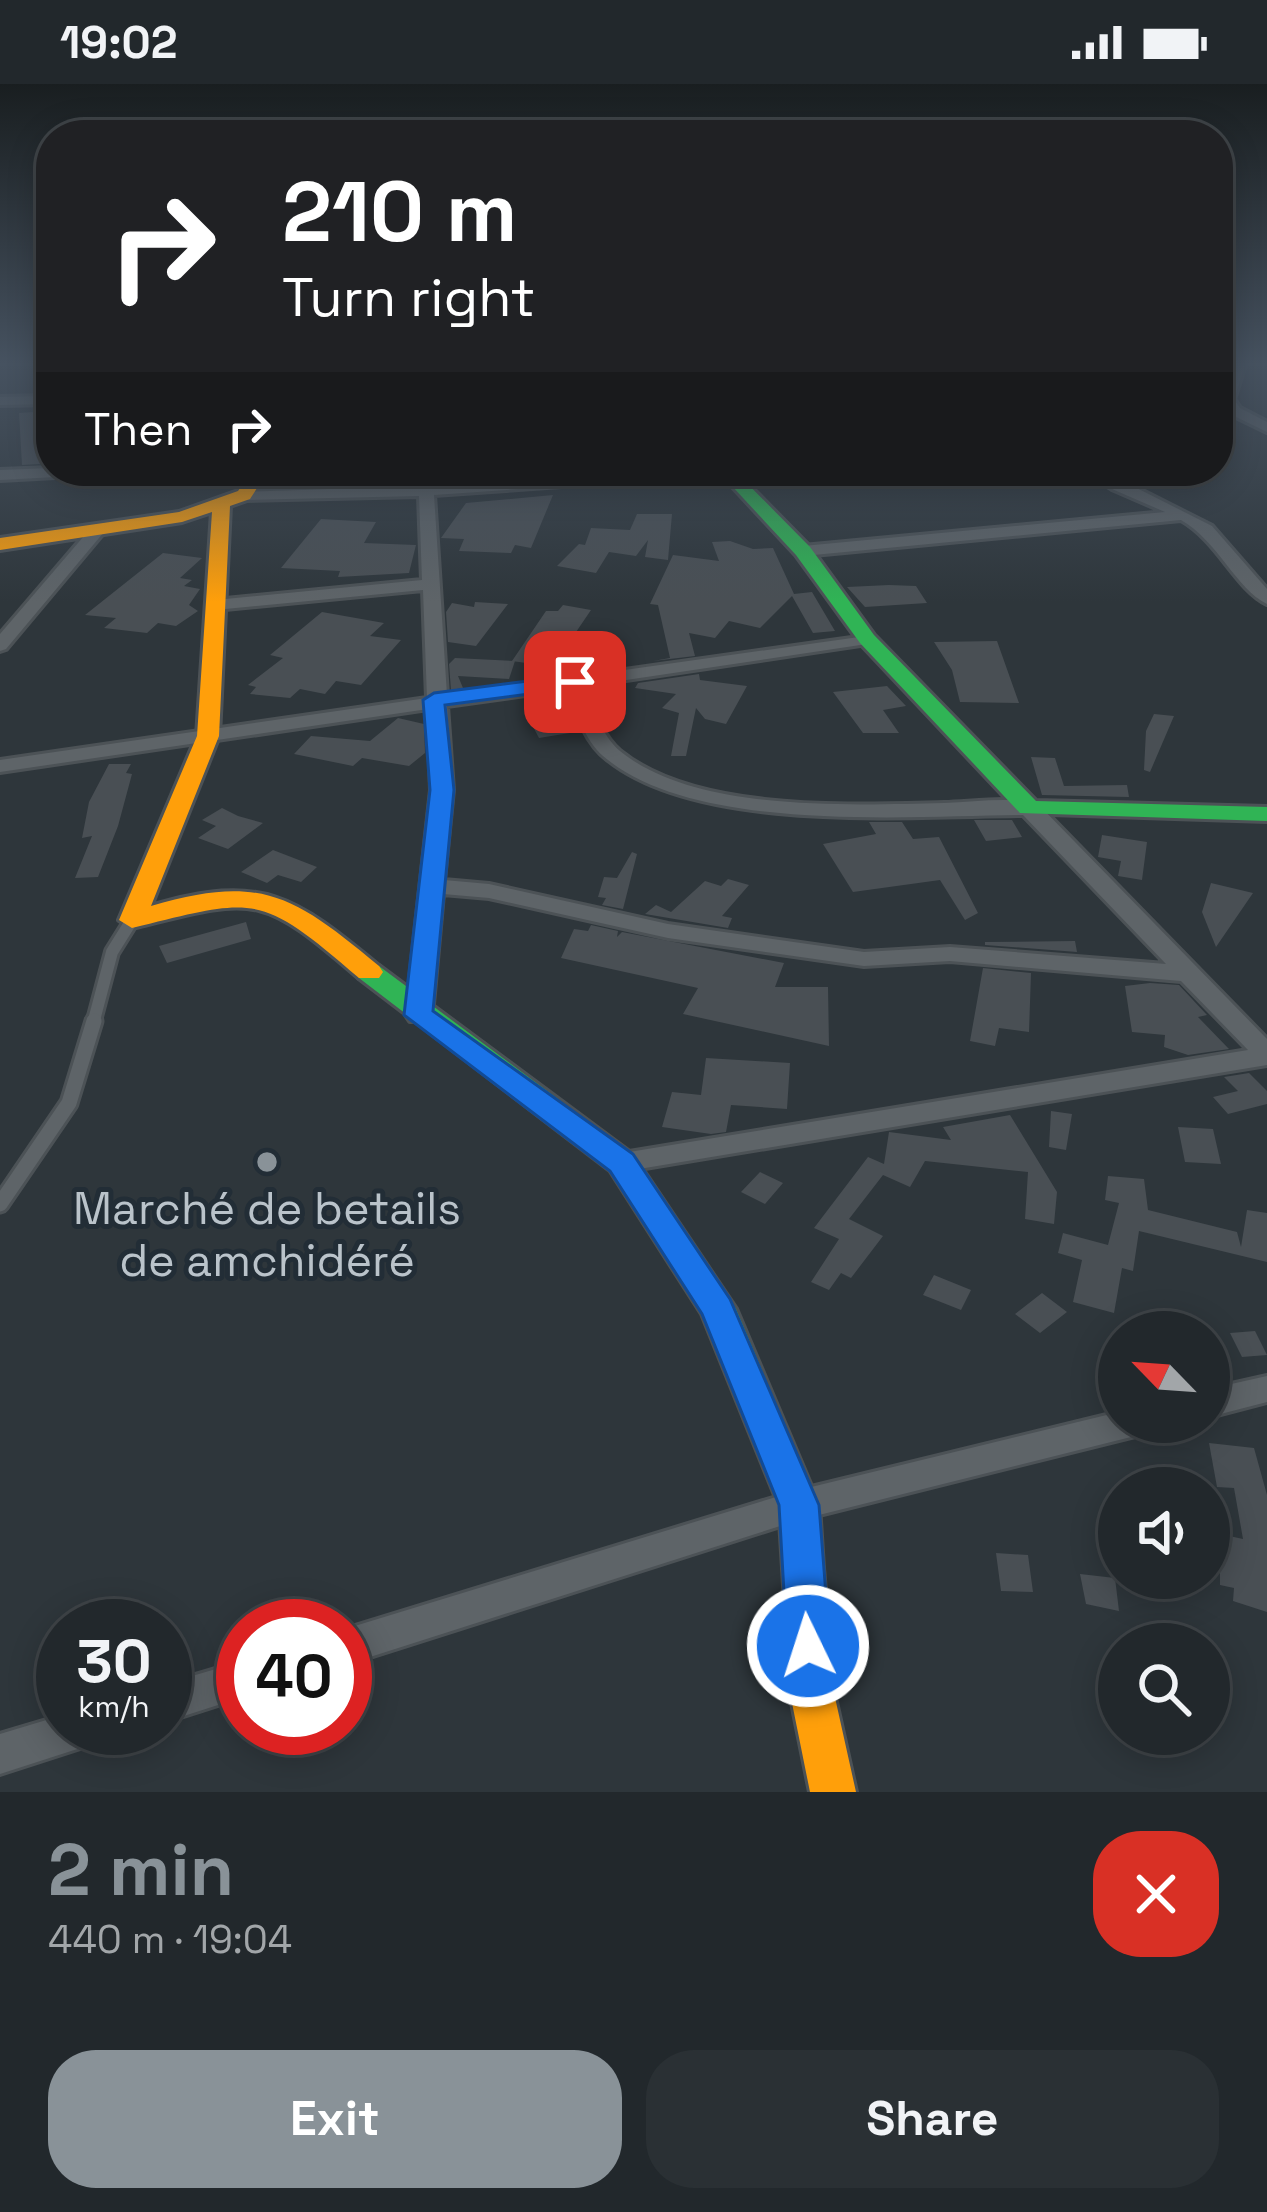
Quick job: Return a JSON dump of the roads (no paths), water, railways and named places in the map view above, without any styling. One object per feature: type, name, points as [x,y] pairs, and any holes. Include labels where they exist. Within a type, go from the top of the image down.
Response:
[{"type":"street","points":[[0,475],[36,473]]},
{"type":"street","points":[[0,544],[95,532],[241,490],[426,491],[496,486]]},
{"type":"street","points":[[740,486],[803,551],[867,639],[1267,1055]]},
{"type":"street","points":[[1124,486],[1183,515],[1221,541],[1238,570],[1267,599]]},
{"type":"street","points":[[132,920],[208,736],[215,604],[241,490]]},
{"type":"street","points":[[418,1015],[442,790],[426,491]]},
{"type":"street","points":[[803,551],[1183,515]]},
{"type":"street","points":[[0,645],[95,532]]},
{"type":"street","points":[[215,604],[430,584]]},
{"type":"street","points":[[0,766],[867,639]]},
{"type":"street","points":[[575,682],[590,726],[614,755],[656,782],[687,791],[760,802],[1267,814]]},
{"type":"street","points":[[435,886],[489,891],[668,931],[864,959],[950,954],[1192,974]]},
{"type":"street","points":[[132,920],[247,894],[274,898],[295,909],[418,1015],[622,1162],[718,1309],[799,1505],[812,1693],[841,1785]]},
{"type":"street","points":[[622,1162],[1267,1055]]},
{"type":"street","points":[[1230,1398],[1267,1389]]},
{"type":"street","points":[[372,1639],[799,1505],[1098,1431]]},
{"type":"street","points":[[0,1754],[36,1743]]},
{"type":"lane","points":[[0,1204],[56,1132],[79,1082],[114,938],[132,920]]},
{"type":"place","name":"Marché de betails de amchidéré","points":[[267,1162]]}]
